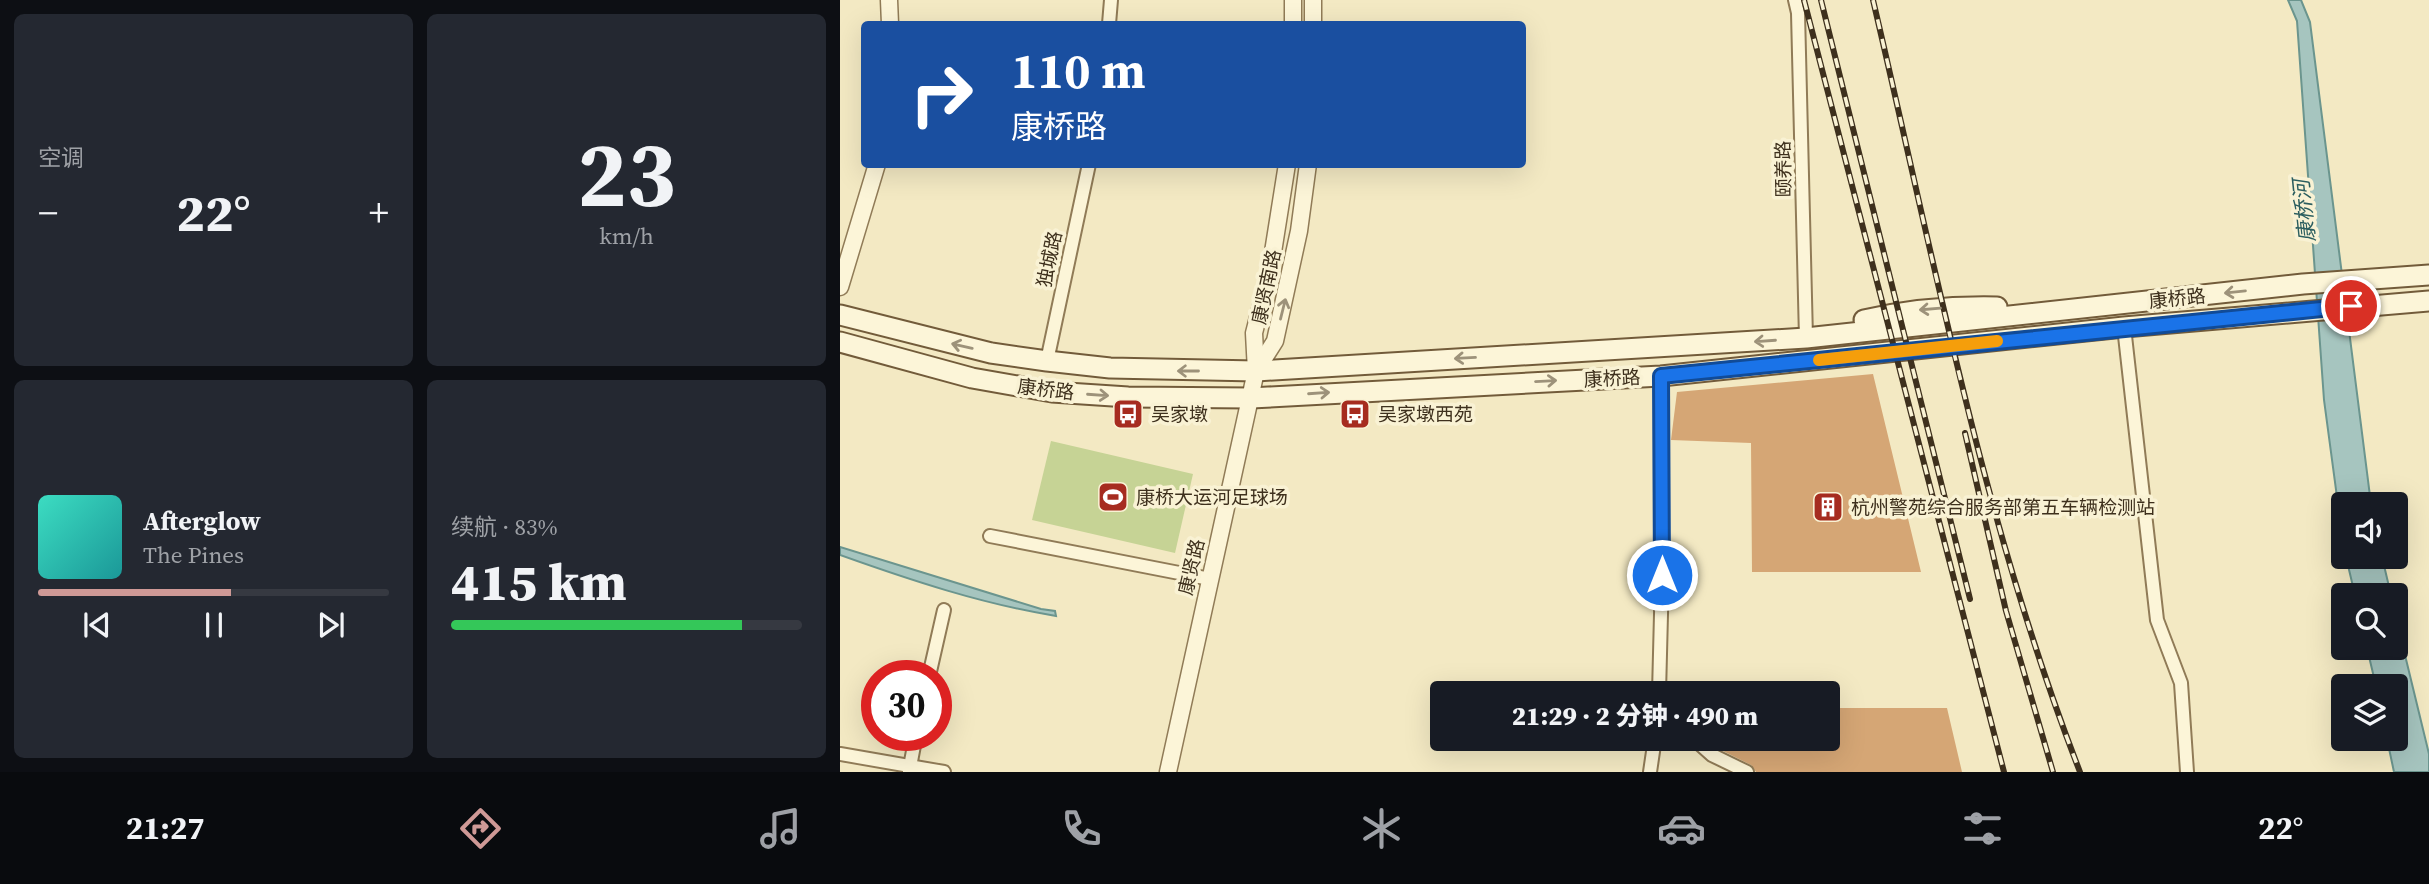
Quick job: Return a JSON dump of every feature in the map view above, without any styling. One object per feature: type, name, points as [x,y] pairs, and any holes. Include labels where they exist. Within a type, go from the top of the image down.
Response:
[{"type":"main road","name":"康桥路","points":[[840,315],[991,353],[1047,361],[1110,368],[1256,371],[1806,338],[2349,280],[2429,275]]},
{"type":"main road","name":"康桥路","points":[[840,342],[972,378],[1052,392],[1128,397],[1251,398],[1661,376],[2124,327],[2429,301]]},
{"type":"street","points":[[889,0],[890,21]]},
{"type":"street","points":[[1109,21],[1111,0]]},
{"type":"street","points":[[1293,0],[1293,21]]},
{"type":"street","points":[[1312,0],[1313,21]]},
{"type":"street","name":"颐养路","points":[[1795,0],[1798,13],[1806,338]]},
{"type":"street","points":[[840,288],[876,168]]},
{"type":"street","name":"独城路","points":[[1047,361],[1088,168]]},
{"type":"street","name":"康贤南路","points":[[1256,371],[1254,333],[1270,271],[1286,168]]},
{"type":"street","name":"康贤南路","points":[[1256,371],[1275,341],[1299,231],[1307,168]]},
{"type":"street","points":[[2124,327],[2157,620],[2181,684],[2188,772]]},
{"type":"street","name":"康贤路","points":[[1168,772],[1256,371]]},
{"type":"street","points":[[1659,681],[1662,575],[1661,376]]},
{"type":"street","points":[[990,536],[1210,579]]},
{"type":"street","points":[[933,660],[944,610]]},
{"type":"street","points":[[909,769],[913,751]]},
{"type":"street","points":[[1650,772],[1653,751]]},
{"type":"street","points":[[1708,751],[1747,772]]},
{"type":"street","points":[[840,754],[909,769],[944,772]]},
{"type":"green space","name":"康桥大运河足球场","points":[[1051,441],[1193,474],[1175,553],[1032,520]]},
{"type":"water","points":[[2288,0],[2301,0],[2310,22],[2369,492],[2336,492],[2324,400],[2297,21]]},
{"type":"water","points":[[840,547],[1055,611],[1056,616],[1001,605],[920,582],[840,555]]},
{"type":"water","points":[[2349,569],[2385,569],[2388,583],[2352,583]]},
{"type":"water","points":[[2370,660],[2406,660],[2429,754],[2429,772],[2394,772],[2390,751],[2408,751],[2408,674],[2373,674]]},
{"type":"building","name":"杭州警苑综合服务部第五车辆检测站","points":[[1873,374],[1921,572],[1752,572],[1751,443],[1671,440],[1677,392]]},
{"type":"building","points":[[1840,708],[1947,708],[1962,772],[1756,772],[1751,765],[1723,751],[1840,751]]},
{"type":"railway","points":[[1804,0],[2004,772]]},
{"type":"railway","points":[[1821,0],[1970,599]]},
{"type":"railway","points":[[1873,0],[1988,487],[2015,583],[2080,772]]},
{"type":"railway","points":[[1965,433],[2006,611],[2053,772]]},
{"type":"slow traffic","points":[[1819,360],[1997,341]]},
{"type":"place","name":"吴家墩","points":[[1128,414]]},
{"type":"place","name":"吴家墩西苑","points":[[1355,414]]},
{"type":"place","name":"康桥大运河足球场","points":[[1113,497]]},
{"type":"place","name":"杭州警苑综合服务部第五车辆检测站","points":[[1828,507]]},
{"type":"route","points":[[1662,575],[1661,376],[2351,306]]},
{"type":"water label","name":"康桥河","points":[[2304,211]]}]
